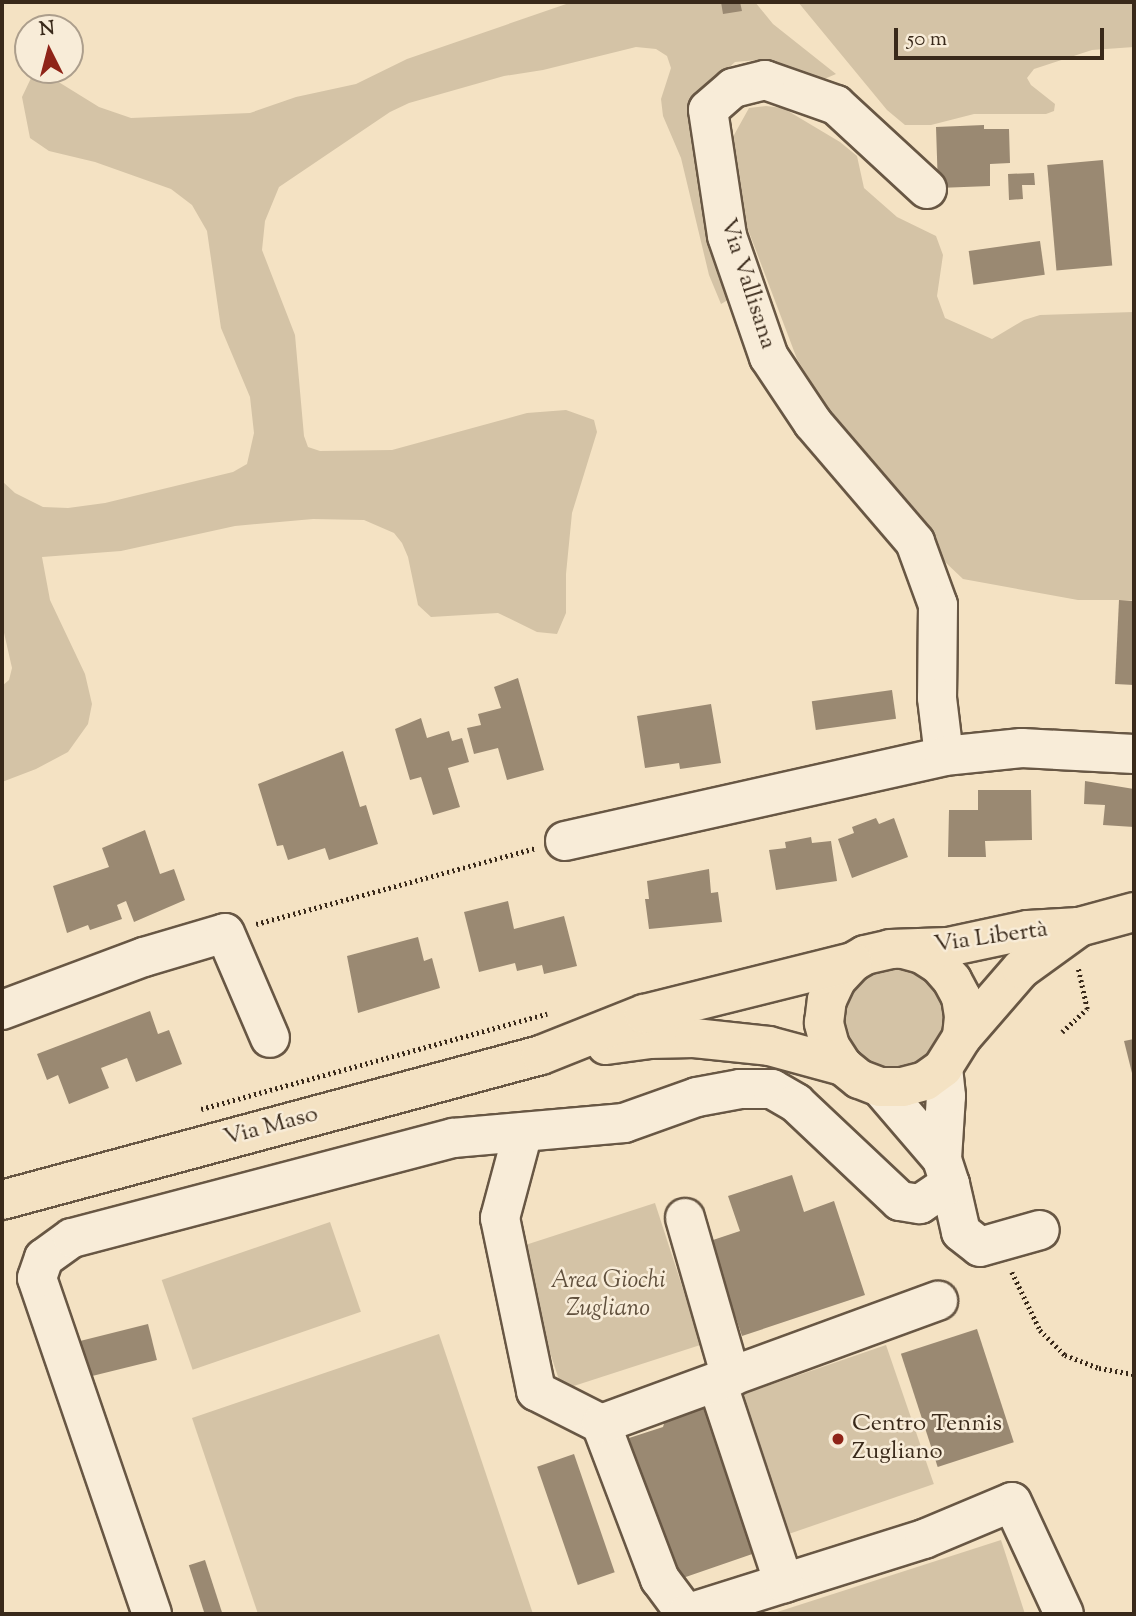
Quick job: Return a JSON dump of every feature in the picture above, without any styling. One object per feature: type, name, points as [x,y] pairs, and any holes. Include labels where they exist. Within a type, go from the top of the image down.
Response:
[{"type":"main road","name":"Via Libertà","points":[[953,1052],[1021,969],[1078,944],[1134,912]]},
{"type":"main road","name":"Via Libertà","points":[[903,949],[948,947],[1028,930],[1078,944]]},
{"type":"main road","points":[[541,1055],[644,1014],[853,962],[877,951],[903,949],[922,954],[939,965],[952,980],[961,997],[964,1017],[953,1052],[925,1081],[903,1087],[880,1087],[859,1079],[843,1066],[830,1046],[824,1023],[827,1000],[837,979],[853,962]]},
{"type":"main road","points":[[541,1055],[649,1039],[694,1038],[769,1046],[843,1066]]},
{"type":"main road","name":"Via Maso","points":[[2,1200],[541,1055]]},
{"type":"street","name":"Via Vallisana","points":[[927,189],[836,104],[765,80],[733,88],[708,110],[727,236],[769,357],[813,423],[915,542],[938,605],[937,698],[944,756]]},
{"type":"street","points":[[565,841],[944,756],[1022,748],[1134,754]]},
{"type":"street","points":[[2,1010],[144,957],[225,933],[270,1038]]},
{"type":"street","points":[[953,1052],[946,1096],[946,1172],[961,1232],[980,1247],[1040,1230]]},
{"type":"street","points":[[880,1087],[946,1172]]},
{"type":"street","points":[[152,1614],[37,1278],[44,1258],[72,1238],[453,1138],[624,1123],[697,1097],[740,1089],[772,1089],[796,1103],[900,1201],[920,1204],[946,1172]]},
{"type":"street","points":[[523,1132],[500,1218],[536,1391],[601,1424],[660,1579],[686,1614],[924,1539],[1012,1502],[1064,1614]]},
{"type":"street","points":[[685,1218],[724,1380],[784,1583]]},
{"type":"street","points":[[601,1424],[938,1301]]},
{"type":"path","points":[[225,933],[401,882],[565,841]]},
{"type":"path","points":[[1062,1032],[1087,1009],[1078,944]]},
{"type":"path","points":[[1001,1241],[1018,1289],[1040,1330],[1065,1355],[1099,1368],[1134,1374]]},
{"type":"green space","points":[[572,2],[755,2],[773,24],[836,74],[822,80],[777,62],[735,62],[714,81],[729,144],[749,108],[766,106],[783,108],[840,142],[857,156],[864,188],[897,217],[936,236],[943,255],[937,296],[945,318],[992,339],[1024,320],[1040,315],[1134,312],[1134,600],[1078,600],[963,579],[924,542],[866,454],[835,420],[797,359],[741,211],[733,297],[721,304],[709,275],[681,158],[663,116],[661,99],[671,68],[667,56],[656,49],[636,47],[543,70],[504,76],[409,103],[390,112],[279,187],[265,221],[262,250],[295,335],[304,436],[308,447],[320,451],[392,450],[527,413],[566,410],[594,420],[597,432],[572,513],[566,574],[566,613],[557,634],[537,632],[498,613],[431,617],[418,605],[408,557],[402,543],[394,533],[364,520],[313,519],[235,526],[121,551],[42,557],[50,600],[85,674],[92,704],[88,724],[68,752],[36,769],[2,782],[2,686],[9,680],[12,668],[2,624],[2,481],[15,493],[43,507],[68,508],[105,503],[233,472],[247,464],[254,433],[250,397],[221,328],[207,231],[192,205],[171,189],[95,162],[49,151],[30,138],[22,97],[28,84],[62,84],[99,107],[131,118],[250,113],[296,97],[356,84],[407,59]]},
{"type":"green space","points":[[798,2],[1134,2],[1134,47],[1092,50],[1034,69],[1027,78],[1031,85],[1055,104],[1054,111],[1046,114],[974,114],[931,125],[905,125],[887,110]]},
{"type":"green space","points":[[895,969],[923,977],[937,991],[945,1019],[937,1047],[923,1061],[895,1069],[867,1061],[853,1047],[845,1019],[853,991],[867,977]]},
{"type":"green space","name":"Area Giochi Zugliano","points":[[655,1203],[701,1345],[562,1390],[516,1248]]},
{"type":"green space","points":[[330,1222],[361,1312],[193,1370],[162,1280]]},
{"type":"green space","points":[[439,1334],[533,1614],[258,1614],[192,1418]]},
{"type":"green space","name":"Centro Tennis Zugliano","points":[[886,1345],[934,1484],[790,1533],[742,1394]]},
{"type":"green space","points":[[1001,1540],[1025,1614],[771,1614]]},
{"type":"building","points":[[721,2],[740,2],[742,11],[723,14]]},
{"type":"building","points":[[984,125],[984,129],[1009,129],[1010,163],[990,164],[990,186],[938,188],[936,127]]},
{"type":"building","points":[[1103,160],[1112,266],[1056,270],[1047,165]]},
{"type":"building","points":[[1034,173],[1035,185],[1022,185],[1023,199],[1009,200],[1008,174]]},
{"type":"building","points":[[1040,241],[1045,275],[973,285],[969,251]]},
{"type":"building","points":[[1119,600],[1134,601],[1134,685],[1115,684]]},
{"type":"building","points":[[518,678],[544,770],[507,780],[498,748],[474,754],[467,728],[481,725],[478,714],[501,708],[494,687]]},
{"type":"building","points":[[892,690],[896,719],[816,730],[812,701]]},
{"type":"building","points":[[711,704],[721,763],[680,769],[679,763],[645,768],[637,716]]},
{"type":"building","points":[[421,718],[427,738],[449,731],[452,741],[462,738],[469,762],[448,768],[460,807],[433,815],[421,777],[410,780],[395,729]]},
{"type":"building","points":[[343,751],[360,807],[366,805],[378,844],[329,860],[325,848],[288,860],[283,845],[277,846],[258,784]]},
{"type":"building","points":[[1085,781],[1134,789],[1134,827],[1103,825],[1105,805],[1084,804]]},
{"type":"building","points":[[978,790],[1031,790],[1032,840],[985,841],[986,857],[948,857],[949,810],[978,810]]},
{"type":"building","points":[[876,818],[879,824],[894,818],[908,857],[852,878],[838,839],[854,833],[852,827]]},
{"type":"building","points":[[145,830],[160,874],[174,869],[185,900],[134,922],[126,901],[117,905],[122,919],[90,930],[88,925],[67,933],[53,886],[109,867],[102,848]]},
{"type":"building","points":[[811,837],[812,843],[831,841],[837,881],[776,890],[769,850],[786,848],[785,842]]},
{"type":"building","points":[[709,869],[711,893],[718,892],[722,922],[649,929],[645,899],[649,899],[647,881]]},
{"type":"building","points":[[508,901],[514,929],[564,916],[577,966],[544,974],[542,965],[517,971],[515,963],[479,972],[464,912]]},
{"type":"building","points":[[418,937],[424,961],[432,958],[440,988],[358,1013],[347,956]]},
{"type":"building","points":[[150,1011],[158,1034],[169,1030],[182,1064],[136,1082],[127,1058],[101,1068],[109,1088],[69,1104],[58,1075],[47,1080],[37,1054]]},
{"type":"building","points":[[1134,1039],[1134,1077],[1133,1077],[1124,1041]]},
{"type":"building","points":[[792,1175],[804,1212],[834,1201],[865,1295],[742,1336],[710,1241],[740,1231],[728,1196]]},
{"type":"building","points":[[148,1324],[157,1360],[88,1377],[79,1341]]},
{"type":"building","points":[[977,1329],[1014,1442],[938,1467],[901,1354]]},
{"type":"building","points":[[711,1402],[761,1551],[677,1580],[629,1438],[663,1427],[666,1417]]},
{"type":"building","points":[[574,1454],[615,1572],[578,1585],[537,1467]]},
{"type":"building","points":[[205,1560],[223,1614],[205,1614],[189,1565]]},
{"type":"place","name":"Centro Tennis Zugliano","points":[[838,1439]]}]
